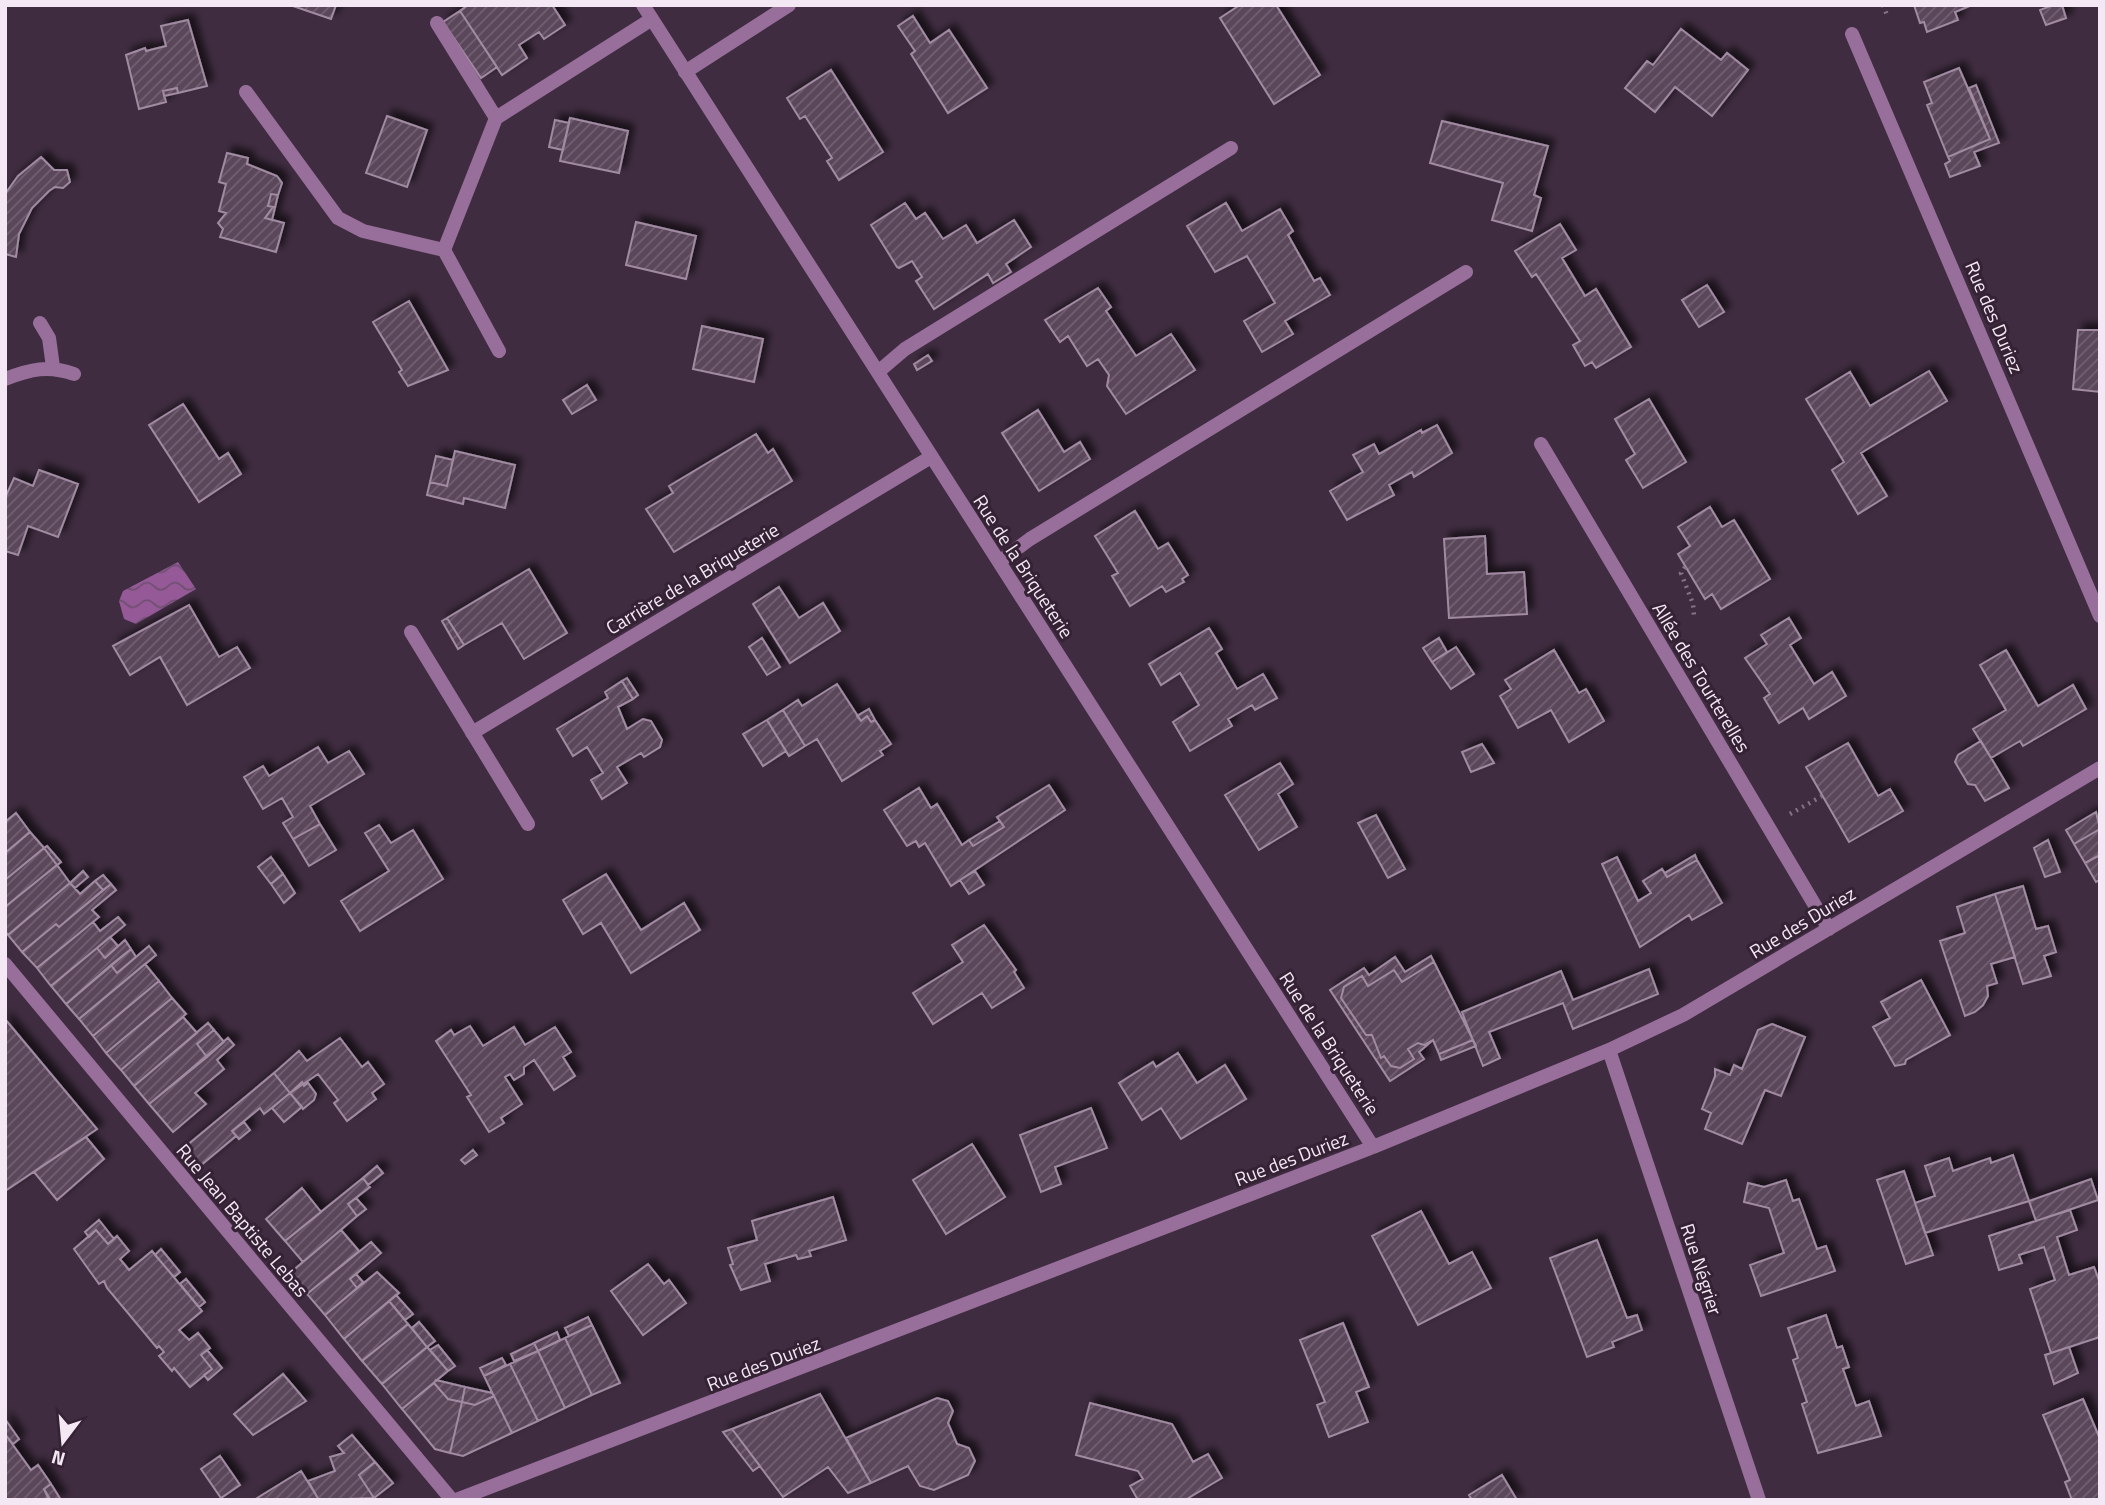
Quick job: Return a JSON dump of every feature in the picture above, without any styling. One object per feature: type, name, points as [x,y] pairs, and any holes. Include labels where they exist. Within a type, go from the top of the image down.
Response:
[{"type":"street","name":"Rue de la Briqueterie","points":[[643,5],[1373,1147]]},
{"type":"street","points":[[685,72],[789,5]]},
{"type":"street","points":[[444,250],[496,118],[652,19]]},
{"type":"street","points":[[437,23],[496,118]]},
{"type":"street","name":"Rue des Duriez","points":[[1852,34],[2100,616]]},
{"type":"street","points":[[246,92],[338,218],[363,231],[444,250],[499,351]]},
{"type":"street","points":[[878,372],[905,349],[1231,148]]},
{"type":"street","points":[[999,562],[1089,502],[1466,272]]},
{"type":"street","points":[[40,323],[49,338],[54,367]]},
{"type":"street","points":[[5,379],[31,369],[54,367],[74,374]]},
{"type":"street","name":"Allée des Tourterelles","points":[[1541,444],[1829,929]]},
{"type":"street","name":"Carrière de la Briqueterie","points":[[472,733],[931,457]]},
{"type":"street","points":[[411,632],[528,824]]},
{"type":"street","name":"Rue des Duriez","points":[[454,1500],[1373,1147],[1609,1050],[1683,1015],[2100,768]]},
{"type":"street","name":"Rue Jean Baptiste Lebas","points":[[5,964],[454,1500]]},
{"type":"street","name":"Rue Négrier","points":[[1609,1050],[1759,1500]]},
{"type":"path","points":[[1883,5],[1887,15]]},
{"type":"path","points":[[1685,567],[1681,573],[1693,604],[1694,616]]},
{"type":"path","points":[[1770,830],[1787,816],[1822,796]]},
{"type":"water","points":[[178,562],[196,589],[136,624],[124,619],[119,601],[123,591]]},
{"type":"building","points":[[290,5],[336,5],[331,19]]},
{"type":"building","points":[[468,5],[552,5],[565,25],[544,39],[539,32],[519,45],[527,58],[502,75],[460,11]]},
{"type":"building","points":[[1240,5],[1276,5],[1320,75],[1274,104],[1220,18]]},
{"type":"building","points":[[1914,5],[1972,5],[1955,12],[1958,20],[1927,32],[1924,22],[1920,23]]},
{"type":"building","points":[[2062,5],[2066,18],[2046,25],[2040,10]]},
{"type":"building","points":[[460,11],[497,67],[481,78],[443,22]]},
{"type":"building","points":[[913,16],[930,43],[949,30],[987,88],[948,113],[911,54],[915,51],[898,26]]},
{"type":"building","points":[[188,20],[207,86],[178,93],[177,88],[163,91],[166,102],[139,109],[126,55],[145,48],[146,51],[166,46],[161,26]]},
{"type":"building","points":[[1681,29],[1721,60],[1727,53],[1748,70],[1712,116],[1675,87],[1655,112],[1625,88],[1647,61],[1653,65]]},
{"type":"building","points":[[1959,68],[1990,139],[1948,157],[1927,105],[1932,103],[1924,82]]},
{"type":"building","points":[[831,70],[883,152],[839,180],[827,161],[832,158],[805,116],[800,119],[787,98]]},
{"type":"building","points":[[1976,85],[1999,143],[1974,152],[1980,166],[1950,177],[1945,164],[1950,161],[1948,157],[1990,139],[1969,88]]},
{"type":"building","points":[[177,88],[178,93],[164,96],[163,91]]},
{"type":"building","points":[[387,116],[427,130],[407,187],[366,173]]},
{"type":"building","points":[[570,118],[628,131],[619,173],[560,161]]},
{"type":"building","points":[[555,120],[569,123],[563,150],[549,147]]},
{"type":"building","points":[[1442,121],[1548,146],[1534,195],[1541,198],[1532,231],[1492,220],[1503,183],[1430,163]]},
{"type":"building","points":[[227,153],[248,158],[247,164],[277,176],[282,183],[278,195],[271,194],[268,206],[273,207],[265,218],[284,223],[276,252],[220,237],[223,229],[218,223],[226,213],[219,211],[226,184],[219,182]]},
{"type":"building","points":[[41,157],[54,170],[67,170],[70,182],[63,188],[55,187],[49,191],[32,208],[19,234],[16,257],[5,254],[5,194],[18,176]]},
{"type":"building","points":[[271,194],[278,195],[272,220],[265,218],[273,207],[268,206]]},
{"type":"building","points":[[905,203],[916,219],[925,213],[943,239],[966,225],[977,243],[1014,220],[1031,247],[1006,264],[1011,272],[993,283],[988,274],[934,309],[916,281],[922,277],[912,261],[897,267],[871,225]]},
{"type":"building","points":[[1226,203],[1242,231],[1280,209],[1293,231],[1288,235],[1314,281],[1320,278],[1330,295],[1285,321],[1293,334],[1262,352],[1244,321],[1275,303],[1247,256],[1215,272],[1187,226]]},
{"type":"building","points":[[636,222],[696,236],[686,279],[626,265]]},
{"type":"building","points":[[1560,224],[1576,250],[1562,258],[1585,296],[1596,289],[1631,347],[1596,368],[1592,362],[1585,366],[1573,345],[1580,341],[1536,274],[1532,277],[1515,251]]},
{"type":"building","points":[[1707,285],[1724,312],[1699,327],[1682,300]]},
{"type":"building","points":[[1098,288],[1111,307],[1106,311],[1136,356],[1171,334],[1195,370],[1126,414],[1107,386],[1109,375],[1098,359],[1087,366],[1068,336],[1060,342],[1045,320]]},
{"type":"building","points":[[409,301],[448,370],[408,386],[399,372],[402,370],[373,322]]},
{"type":"building","points":[[702,326],[763,339],[754,382],[693,369]]},
{"type":"building","points":[[2078,330],[2100,330],[2100,392],[2073,389]]},
{"type":"building","points":[[928,355],[932,361],[917,370],[914,364]]},
{"type":"building","points":[[1929,371],[1947,401],[1861,453],[1887,496],[1858,514],[1832,470],[1844,462],[1806,399],[1850,372],[1870,406]]},
{"type":"building","points":[[587,385],[596,400],[572,414],[563,400]]},
{"type":"building","points":[[1649,399],[1686,462],[1643,488],[1626,460],[1635,454],[1615,419]]},
{"type":"building","points":[[183,404],[219,459],[228,453],[241,474],[199,502],[149,425]]},
{"type":"building","points":[[1038,410],[1064,452],[1080,442],[1090,459],[1039,491],[1002,433]]},
{"type":"building","points":[[1437,425],[1452,453],[1414,477],[1412,472],[1389,485],[1394,495],[1347,520],[1330,491],[1363,472],[1353,455],[1374,444],[1379,454],[1421,430],[1422,433]]},
{"type":"building","points":[[756,434],[768,453],[773,449],[792,481],[674,552],[646,509],[673,493],[669,486]]},
{"type":"building","points":[[455,451],[515,465],[505,508],[464,498],[463,504],[427,495],[430,482],[447,486]]},
{"type":"building","points":[[436,456],[453,460],[447,486],[430,482]]},
{"type":"building","points":[[39,470],[78,484],[58,537],[28,526],[18,555],[5,551],[5,498],[14,478],[33,486]]},
{"type":"building","points":[[1710,507],[1722,527],[1734,520],[1770,579],[1721,609],[1712,594],[1705,599],[1678,554],[1690,546],[1678,527]]},
{"type":"building","points":[[1135,511],[1158,549],[1168,543],[1188,575],[1182,579],[1184,582],[1166,592],[1162,586],[1130,606],[1112,576],[1118,573],[1095,536]]},
{"type":"building","points":[[1485,536],[1487,574],[1524,572],[1527,614],[1449,618],[1444,539]]},
{"type":"building","points":[[529,569],[567,633],[524,659],[502,623],[464,645],[447,618]]},
{"type":"building","points":[[779,587],[799,618],[823,603],[840,631],[790,663],[753,604]]},
{"type":"building","points":[[189,605],[219,657],[237,647],[250,668],[187,705],[160,657],[130,675],[113,646]]},
{"type":"building","points":[[447,618],[464,645],[458,649],[442,621]]},
{"type":"building","points":[[1789,618],[1801,638],[1790,645],[1814,684],[1832,672],[1846,696],[1809,719],[1803,708],[1779,723],[1764,698],[1770,694],[1745,658],[1767,644],[1761,635]]},
{"type":"building","points":[[1209,628],[1222,649],[1216,653],[1237,689],[1263,674],[1277,698],[1255,710],[1252,705],[1228,719],[1232,726],[1190,751],[1173,722],[1199,705],[1180,673],[1161,685],[1149,664]]},
{"type":"building","points":[[762,638],[780,667],[767,675],[749,647]]},
{"type":"building","points":[[1439,638],[1447,652],[1432,662],[1423,648]]},
{"type":"building","points":[[1456,647],[1474,674],[1451,689],[1432,662]]},
{"type":"building","points":[[1554,650],[1579,693],[1586,689],[1604,721],[1569,742],[1551,710],[1518,728],[1500,696],[1511,689],[1505,680]]},
{"type":"building","points":[[2006,650],[2038,706],[2073,685],[2086,709],[2023,746],[2020,741],[1991,758],[1973,729],[2006,710],[1980,665]]},
{"type":"building","points":[[627,678],[638,695],[633,699],[622,681]]},
{"type":"building","points":[[622,681],[633,699],[618,707],[627,729],[643,719],[651,721],[662,740],[660,747],[644,757],[641,753],[617,767],[627,783],[602,799],[591,780],[603,773],[587,747],[573,756],[557,729],[608,698],[605,692]]},
{"type":"building","points":[[837,684],[861,721],[867,716],[871,722],[875,720],[891,744],[880,751],[883,755],[842,781],[817,739],[805,746],[783,710],[798,700],[802,706]]},
{"type":"building","points":[[869,709],[875,720],[871,722],[867,716],[861,721],[857,716]]},
{"type":"building","points":[[783,710],[805,746],[789,756],[767,720]]},
{"type":"building","points":[[767,720],[786,751],[763,766],[743,734]]},
{"type":"building","points":[[1981,741],[2009,788],[1985,801],[1975,785],[1968,784],[1955,762],[1958,755]]},
{"type":"building","points":[[1848,743],[1878,796],[1890,789],[1903,811],[1849,842],[1806,767]]},
{"type":"building","points":[[1482,744],[1494,763],[1471,772],[1462,752]]},
{"type":"building","points":[[318,747],[328,763],[349,751],[364,774],[310,806],[320,824],[293,839],[283,823],[293,817],[282,798],[263,809],[244,777],[263,766],[269,776]]},
{"type":"building","points":[[1280,763],[1293,784],[1278,794],[1297,827],[1259,850],[1225,795]]},
{"type":"building","points":[[1049,785],[1065,810],[951,886],[925,843],[919,847],[916,841],[907,846],[884,810],[919,788],[931,808],[937,804],[962,845],[969,840],[973,846],[1004,827],[997,817]]},
{"type":"building","points":[[2096,812],[2100,829],[2074,844],[2066,830]]},
{"type":"building","points":[[16,813],[30,832],[5,853],[5,822]]},
{"type":"building","points":[[1376,815],[1405,869],[1388,878],[1358,823]]},
{"type":"building","points":[[1000,821],[1004,827],[973,846],[969,840]]},
{"type":"building","points":[[320,824],[336,850],[309,866],[293,839]]},
{"type":"building","points":[[379,825],[391,843],[413,830],[443,879],[360,931],[341,901],[389,871],[365,833]]},
{"type":"building","points":[[2100,829],[2100,855],[2085,863],[2074,844]]},
{"type":"building","points":[[30,832],[44,848],[5,880],[5,853]]},
{"type":"building","points":[[2048,840],[2060,872],[2045,877],[2034,848]]},
{"type":"building","points":[[47,846],[61,862],[57,865],[44,848]]},
{"type":"building","points":[[44,848],[57,865],[5,907],[5,880]]},
{"type":"building","points":[[1695,855],[1697,860],[1667,877],[1665,873]]},
{"type":"building","points":[[2100,855],[2100,880],[2096,882],[2085,863]]},
{"type":"building","points":[[271,857],[283,874],[271,884],[258,867]]},
{"type":"building","points":[[1617,857],[1638,901],[1651,893],[1643,881],[1662,869],[1667,877],[1697,860],[1722,903],[1692,920],[1689,915],[1640,947],[1602,864]]},
{"type":"building","points":[[57,865],[70,883],[8,935],[5,931],[5,907]]},
{"type":"building","points":[[83,871],[88,877],[75,888],[70,883]]},
{"type":"building","points":[[975,871],[984,885],[969,894],[960,880]]},
{"type":"building","points":[[283,874],[295,893],[284,903],[271,884]]},
{"type":"building","points":[[606,874],[641,930],[684,903],[700,930],[631,973],[601,923],[583,934],[563,900]]},
{"type":"building","points":[[103,875],[111,884],[103,890],[95,881]]},
{"type":"building","points":[[95,881],[103,890],[59,927],[56,924],[22,952],[8,935],[70,883],[80,894]]},
{"type":"building","points":[[111,884],[116,890],[92,910],[99,917],[37,968],[22,952],[56,924],[59,927]]},
{"type":"building","points":[[2023,886],[2036,929],[2048,926],[2056,952],[2044,956],[2051,976],[2023,984],[1995,894]]},
{"type":"building","points":[[1995,894],[2015,957],[1991,964],[1997,983],[1987,986],[1988,996],[1983,1005],[1965,1016],[1940,941],[1965,933],[1957,907]]},
{"type":"building","points":[[118,917],[125,925],[51,986],[37,968],[93,922],[100,931]]},
{"type":"building","points":[[984,925],[1016,970],[1014,972],[1024,988],[992,1008],[982,993],[933,1024],[913,993],[963,962],[952,945]]},
{"type":"building","points":[[110,937],[118,946],[105,958],[97,948]]},
{"type":"building","points":[[125,940],[131,949],[66,1004],[51,986],[97,948],[105,958]]},
{"type":"building","points":[[149,946],[156,955],[79,1019],[66,1004],[111,965],[117,973]]},
{"type":"building","points":[[131,949],[136,957],[117,973],[111,965]]},
{"type":"building","points":[[1431,956],[1434,962],[1402,982],[1394,970],[1368,986],[1362,976],[1344,987],[1341,998],[1366,1035],[1372,1035],[1381,1058],[1384,1056],[1391,1066],[1400,1068],[1414,1059],[1408,1049],[1418,1043],[1424,1045],[1433,1040],[1419,1052],[1424,1059],[1390,1081],[1330,990],[1364,968],[1369,975],[1395,957],[1405,972]]},
{"type":"building","points":[[1434,962],[1473,1040],[1439,1054],[1433,1040],[1424,1045],[1418,1043],[1408,1049],[1414,1059],[1400,1068],[1391,1066],[1384,1056],[1381,1058],[1372,1035],[1366,1035],[1341,998],[1344,987],[1362,976],[1368,986],[1394,970],[1402,982]]},
{"type":"building","points":[[145,964],[159,981],[93,1036],[79,1019]]},
{"type":"building","points":[[1649,969],[1658,994],[1573,1029],[1563,1003],[1489,1032],[1500,1058],[1483,1066],[1462,1012],[1561,971],[1573,1000]]},
{"type":"building","points":[[1921,980],[1950,1035],[1906,1060],[1905,1064],[1895,1066],[1873,1027],[1890,1018],[1881,1002]]},
{"type":"building","points":[[159,981],[172,998],[106,1053],[93,1036]]},
{"type":"building","points":[[172,998],[186,1014],[121,1070],[106,1053]]},
{"type":"building","points":[[183,1017],[197,1033],[134,1086],[121,1070]]},
{"type":"building","points":[[5,1019],[97,1129],[5,1191]]},
{"type":"building","points":[[208,1023],[214,1030],[197,1044],[207,1057],[149,1104],[134,1086]]},
{"type":"building","points":[[1772,1024],[1805,1037],[1781,1096],[1765,1090],[1742,1144],[1705,1129],[1711,1113],[1702,1109],[1715,1076],[1715,1069],[1730,1075],[1734,1065],[1742,1069],[1758,1030]]},
{"type":"building","points":[[470,1026],[483,1046],[514,1027],[525,1045],[555,1027],[571,1052],[563,1057],[575,1076],[554,1090],[534,1060],[524,1067],[524,1074],[514,1080],[510,1074],[505,1077],[522,1104],[501,1118],[504,1123],[489,1132],[467,1097],[471,1095],[436,1041],[451,1030],[454,1035]]},
{"type":"building","points":[[214,1030],[224,1042],[207,1057],[197,1044]]},
{"type":"building","points":[[228,1038],[234,1045],[217,1060],[224,1069],[195,1093],[206,1104],[173,1132],[149,1104]]},
{"type":"building","points":[[340,1038],[362,1067],[368,1062],[384,1084],[372,1093],[376,1099],[347,1121],[334,1103],[338,1100],[318,1074],[290,1093],[274,1073],[299,1051],[307,1061]]},
{"type":"building","points":[[1473,1040],[1476,1046],[1441,1060],[1439,1054]]},
{"type":"building","points":[[1178,1053],[1197,1083],[1225,1065],[1246,1099],[1181,1139],[1161,1108],[1142,1120],[1119,1083],[1153,1062],[1156,1067]]},
{"type":"building","points":[[274,1073],[290,1093],[264,1114],[260,1108],[232,1131],[236,1136],[200,1166],[185,1147]]},
{"type":"building","points":[[302,1082],[304,1086],[308,1083],[316,1094],[314,1100],[303,1109],[290,1093]]},
{"type":"building","points":[[290,1093],[302,1107],[284,1122],[272,1108]]},
{"type":"building","points":[[1091,1108],[1107,1148],[1055,1167],[1061,1184],[1041,1192],[1020,1135]]},
{"type":"building","points":[[244,1122],[250,1130],[239,1139],[232,1131]]},
{"type":"building","points":[[86,1137],[104,1159],[57,1200],[34,1172]]},
{"type":"building","points":[[972,1144],[1005,1197],[946,1234],[913,1180]]},
{"type":"building","points":[[473,1150],[477,1155],[465,1164],[461,1160]]},
{"type":"building","points":[[2013,1155],[2029,1201],[1925,1233],[1915,1203],[1935,1196],[1925,1166],[1949,1158],[1953,1171],[1990,1158],[1991,1163]]},
{"type":"building","points":[[377,1166],[383,1173],[368,1185],[363,1178]]},
{"type":"building","points":[[1904,1171],[1933,1255],[1906,1264],[1877,1180]]},
{"type":"building","points":[[363,1178],[370,1187],[348,1204],[357,1216],[303,1262],[285,1241]]},
{"type":"building","points":[[2091,1179],[2098,1200],[2036,1221],[2029,1201]]},
{"type":"building","points":[[1786,1180],[1793,1201],[1799,1199],[1817,1249],[1826,1246],[1835,1271],[1761,1296],[1750,1265],[1784,1253],[1769,1208],[1744,1202],[1748,1183],[1764,1187]]},
{"type":"building","points":[[302,1188],[321,1212],[285,1241],[266,1219]]},
{"type":"building","points":[[833,1197],[846,1240],[809,1251],[811,1256],[798,1259],[796,1255],[765,1264],[770,1281],[741,1290],[730,1265],[733,1264],[728,1248],[757,1240],[752,1221]]},
{"type":"building","points":[[356,1198],[366,1209],[357,1216],[348,1204]]},
{"type":"building","points":[[2070,1210],[2077,1230],[2057,1237],[2069,1275],[2094,1267],[2100,1283],[2100,1337],[2051,1353],[2030,1289],[2055,1280],[2044,1247],[2019,1255],[2022,1263],[1999,1270],[1989,1236]]},
{"type":"building","points":[[1421,1211],[1449,1264],[1472,1252],[1491,1288],[1418,1325],[1372,1236]]},
{"type":"building","points":[[99,1220],[114,1239],[108,1244],[96,1230],[89,1237],[85,1232]]},
{"type":"building","points":[[96,1230],[108,1244],[117,1236],[129,1251],[120,1259],[129,1270],[152,1251],[202,1311],[179,1330],[189,1340],[198,1333],[210,1348],[201,1355],[212,1369],[190,1387],[174,1368],[172,1371],[159,1356],[164,1352],[159,1346],[157,1348],[104,1281],[99,1284],[74,1249]]},
{"type":"building","points":[[341,1230],[359,1251],[307,1294],[290,1273]]},
{"type":"building","points":[[1597,1240],[1627,1318],[1637,1315],[1642,1330],[1612,1342],[1614,1347],[1587,1357],[1550,1258]]},
{"type":"building","points":[[371,1242],[381,1253],[350,1279],[357,1288],[325,1315],[307,1294]]},
{"type":"building","points":[[161,1249],[180,1272],[174,1277],[155,1255]]},
{"type":"building","points":[[648,1264],[664,1284],[669,1280],[686,1303],[643,1335],[611,1291]]},
{"type":"building","points":[[377,1272],[399,1293],[344,1339],[325,1315]]},
{"type":"building","points":[[356,1274],[363,1282],[357,1288],[350,1279]]},
{"type":"building","points":[[186,1279],[205,1302],[199,1307],[180,1284]]},
{"type":"building","points":[[396,1295],[413,1314],[405,1320],[389,1301]]},
{"type":"building","points":[[389,1301],[408,1324],[362,1361],[344,1339]]},
{"type":"building","points":[[1826,1315],[1837,1348],[1842,1346],[1849,1367],[1843,1369],[1856,1406],[1869,1401],[1881,1436],[1818,1453],[1802,1404],[1807,1402],[1793,1360],[1798,1358],[1788,1328]]},
{"type":"building","points":[[588,1317],[592,1325],[569,1336],[565,1328]]},
{"type":"building","points":[[419,1322],[435,1341],[427,1347],[412,1328]]},
{"type":"building","points":[[1343,1323],[1369,1387],[1356,1392],[1368,1422],[1329,1437],[1317,1405],[1325,1402],[1300,1340]]},
{"type":"building","points":[[408,1324],[427,1347],[382,1384],[362,1361]]},
{"type":"building","points":[[592,1325],[620,1383],[592,1395],[565,1338]]},
{"type":"building","points":[[557,1332],[560,1340],[538,1351],[534,1343]]},
{"type":"building","points":[[565,1338],[592,1395],[565,1408],[538,1351]]},
{"type":"building","points":[[534,1343],[538,1351],[514,1361],[511,1354]]},
{"type":"building","points":[[438,1345],[455,1366],[448,1371],[430,1350]]},
{"type":"building","points":[[427,1347],[448,1371],[402,1409],[382,1384]]},
{"type":"building","points":[[2069,1347],[2078,1373],[2054,1384],[2045,1355]]},
{"type":"building","points":[[207,1350],[222,1368],[208,1380],[204,1375],[212,1369],[201,1355]]},
{"type":"building","points":[[538,1351],[565,1408],[538,1421],[510,1364]]},
{"type":"building","points":[[502,1358],[506,1365],[484,1376],[480,1368]]},
{"type":"building","points":[[510,1364],[538,1421],[512,1433],[484,1376]]},
{"type":"building","points":[[283,1374],[306,1401],[253,1435],[234,1414]]},
{"type":"building","points":[[436,1380],[465,1387],[462,1402],[448,1399],[434,1383]]},
{"type":"building","points":[[434,1383],[448,1399],[462,1402],[450,1453],[435,1449],[402,1409]]},
{"type":"building","points":[[465,1387],[492,1393],[494,1396],[475,1405],[462,1402]]},
{"type":"building","points":[[820,1394],[871,1483],[848,1493],[828,1467],[783,1497],[732,1429]]},
{"type":"building","points":[[494,1396],[512,1433],[463,1456],[450,1453],[462,1402],[475,1405]]},
{"type":"building","points":[[937,1398],[948,1401],[953,1411],[948,1423],[957,1444],[969,1448],[975,1461],[968,1475],[934,1490],[920,1486],[908,1466],[871,1483],[846,1438]]},
{"type":"building","points":[[2083,1399],[2100,1439],[2100,1500],[2072,1500],[2065,1482],[2070,1480],[2043,1415]]},
{"type":"building","points":[[1090,1403],[1172,1424],[1193,1462],[1208,1454],[1222,1478],[1185,1500],[1138,1500],[1130,1486],[1143,1479],[1138,1471],[1076,1455]]},
{"type":"building","points":[[5,1419],[19,1439],[13,1444],[5,1434]]},
{"type":"building","points":[[732,1429],[760,1466],[753,1471],[723,1432]]},
{"type":"building","points":[[5,1434],[31,1470],[38,1465],[51,1484],[44,1489],[50,1499],[5,1500]]},
{"type":"building","points":[[352,1435],[375,1462],[359,1475],[374,1498],[319,1500],[308,1481],[335,1471],[330,1457],[344,1453],[338,1446]]},
{"type":"building","points":[[220,1456],[240,1485],[221,1498],[201,1469]]},
{"type":"building","points":[[375,1462],[393,1483],[374,1498],[359,1475]]},
{"type":"building","points":[[301,1471],[319,1500],[254,1500]]},
{"type":"building","points":[[1502,1475],[1517,1500],[1472,1500],[1469,1495]]},
{"type":"building","points":[[51,1484],[61,1500],[49,1500],[44,1489]]}]
